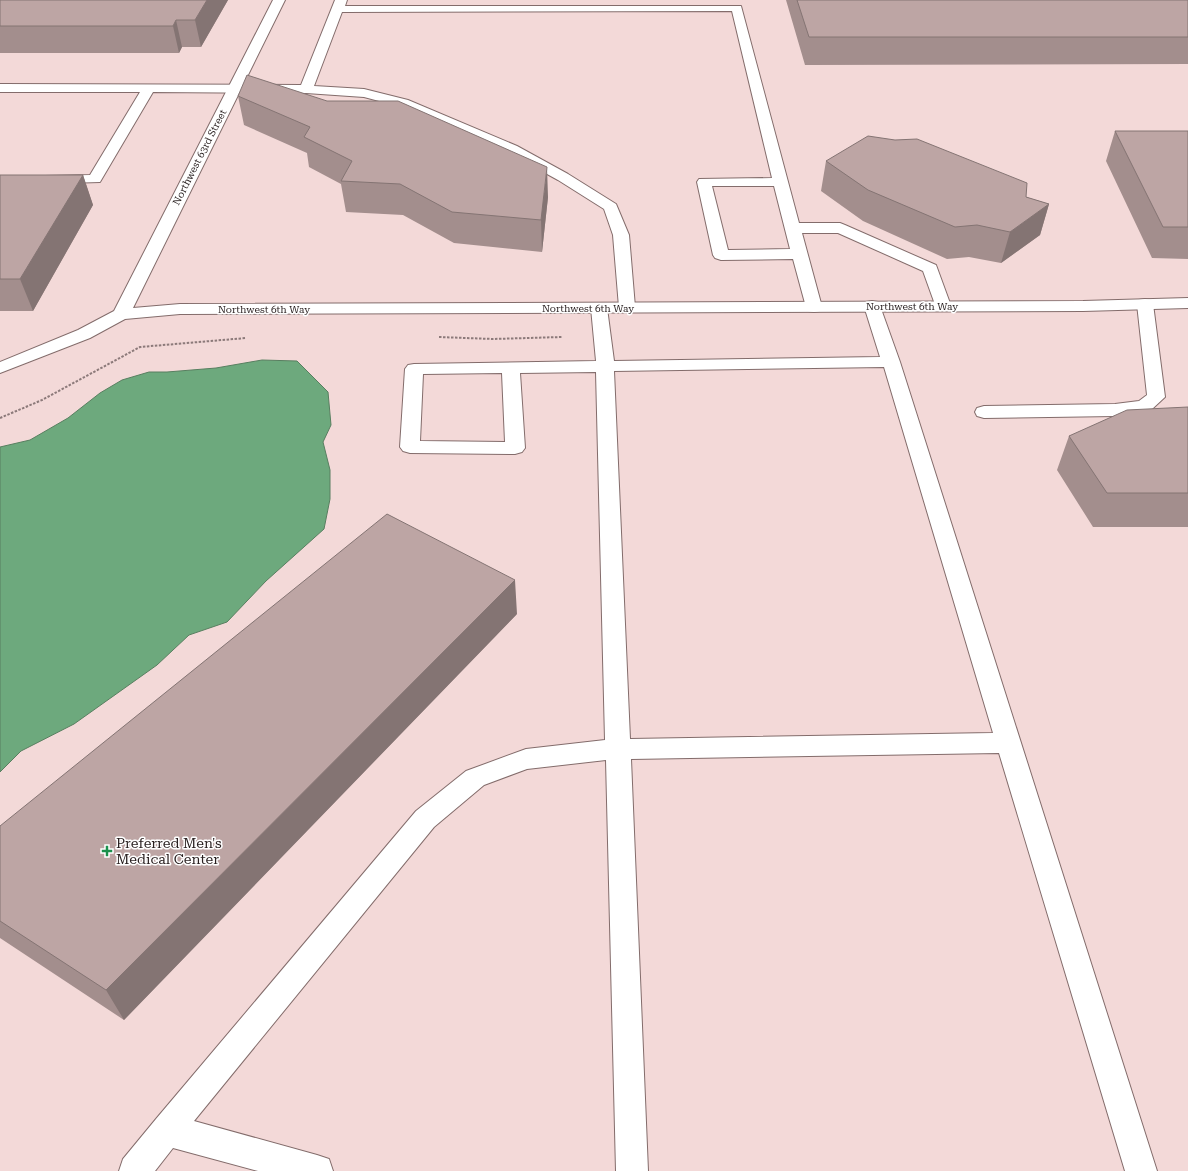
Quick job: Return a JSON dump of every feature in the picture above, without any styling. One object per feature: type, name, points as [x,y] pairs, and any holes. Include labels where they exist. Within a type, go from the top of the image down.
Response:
[{"type":"street","name":"Northwest 63rd Street","points":[[120,314],[279,0]]},
{"type":"street","points":[[306,89],[339,5],[737,8],[780,182],[814,307]]},
{"type":"street","points":[[0,88],[306,89],[364,93],[403,103],[512,149],[563,177],[611,207],[621,235],[627,307]]},
{"type":"street","points":[[0,181],[96,179],[149,88]]},
{"type":"street","points":[[780,182],[704,182],[721,255],[800,254]]},
{"type":"street","points":[[793,228],[840,228],[930,268],[942,306]]},
{"type":"street","name":"Northwest 6th Way","points":[[0,368],[84,334],[120,314],[180,309],[814,307],[1188,303]]},
{"type":"street","points":[[984,412],[1115,410],[1144,406],[1156,397],[1145,304]]},
{"type":"street","points":[[872,306],[891,362],[1141,1171]]},
{"type":"street","points":[[599,308],[605,365],[632,1171]]},
{"type":"street","points":[[511,367],[515,448],[410,447],[414,369],[605,365],[891,362]]},
{"type":"street","points":[[135,1171],[167,1130],[425,819],[475,778],[526,759],[618,749],[1009,743]]},
{"type":"street","points":[[167,1130],[317,1171]]},
{"type":"shaded area","points":[[262,360],[297,361],[328,392],[331,425],[323,442],[330,470],[330,499],[324,529],[266,581],[227,622],[189,635],[157,665],[74,724],[21,751],[0,772],[0,447],[30,440],[68,418],[100,393],[122,380],[149,372],[216,368]]},
{"type":"building","points":[[0,0],[207,0],[195,20],[176,20],[173,26],[0,26]]},
{"type":"building","points":[[797,0],[1188,0],[1188,37],[809,37]]},
{"type":"building","points":[[247,75],[327,101],[398,101],[547,167],[541,220],[452,212],[400,184],[341,181],[352,161],[304,137],[310,127],[238,96]]},
{"type":"building","points":[[1115,131],[1188,131],[1188,227],[1163,227]]},
{"type":"building","points":[[868,136],[895,140],[917,139],[1027,183],[1026,197],[1049,204],[1010,232],[977,225],[955,227],[868,190],[826,161]]},
{"type":"building","points":[[0,175],[83,175],[20,279],[0,279]]},
{"type":"building","points":[[1188,407],[1188,493],[1107,493],[1069,436],[1127,410]]},
{"type":"building","points":[[387,514],[515,580],[106,990],[0,921],[0,826]]},
{"type":"place","name":"Preferred Men's Medical Center","points":[[107,851]]}]
